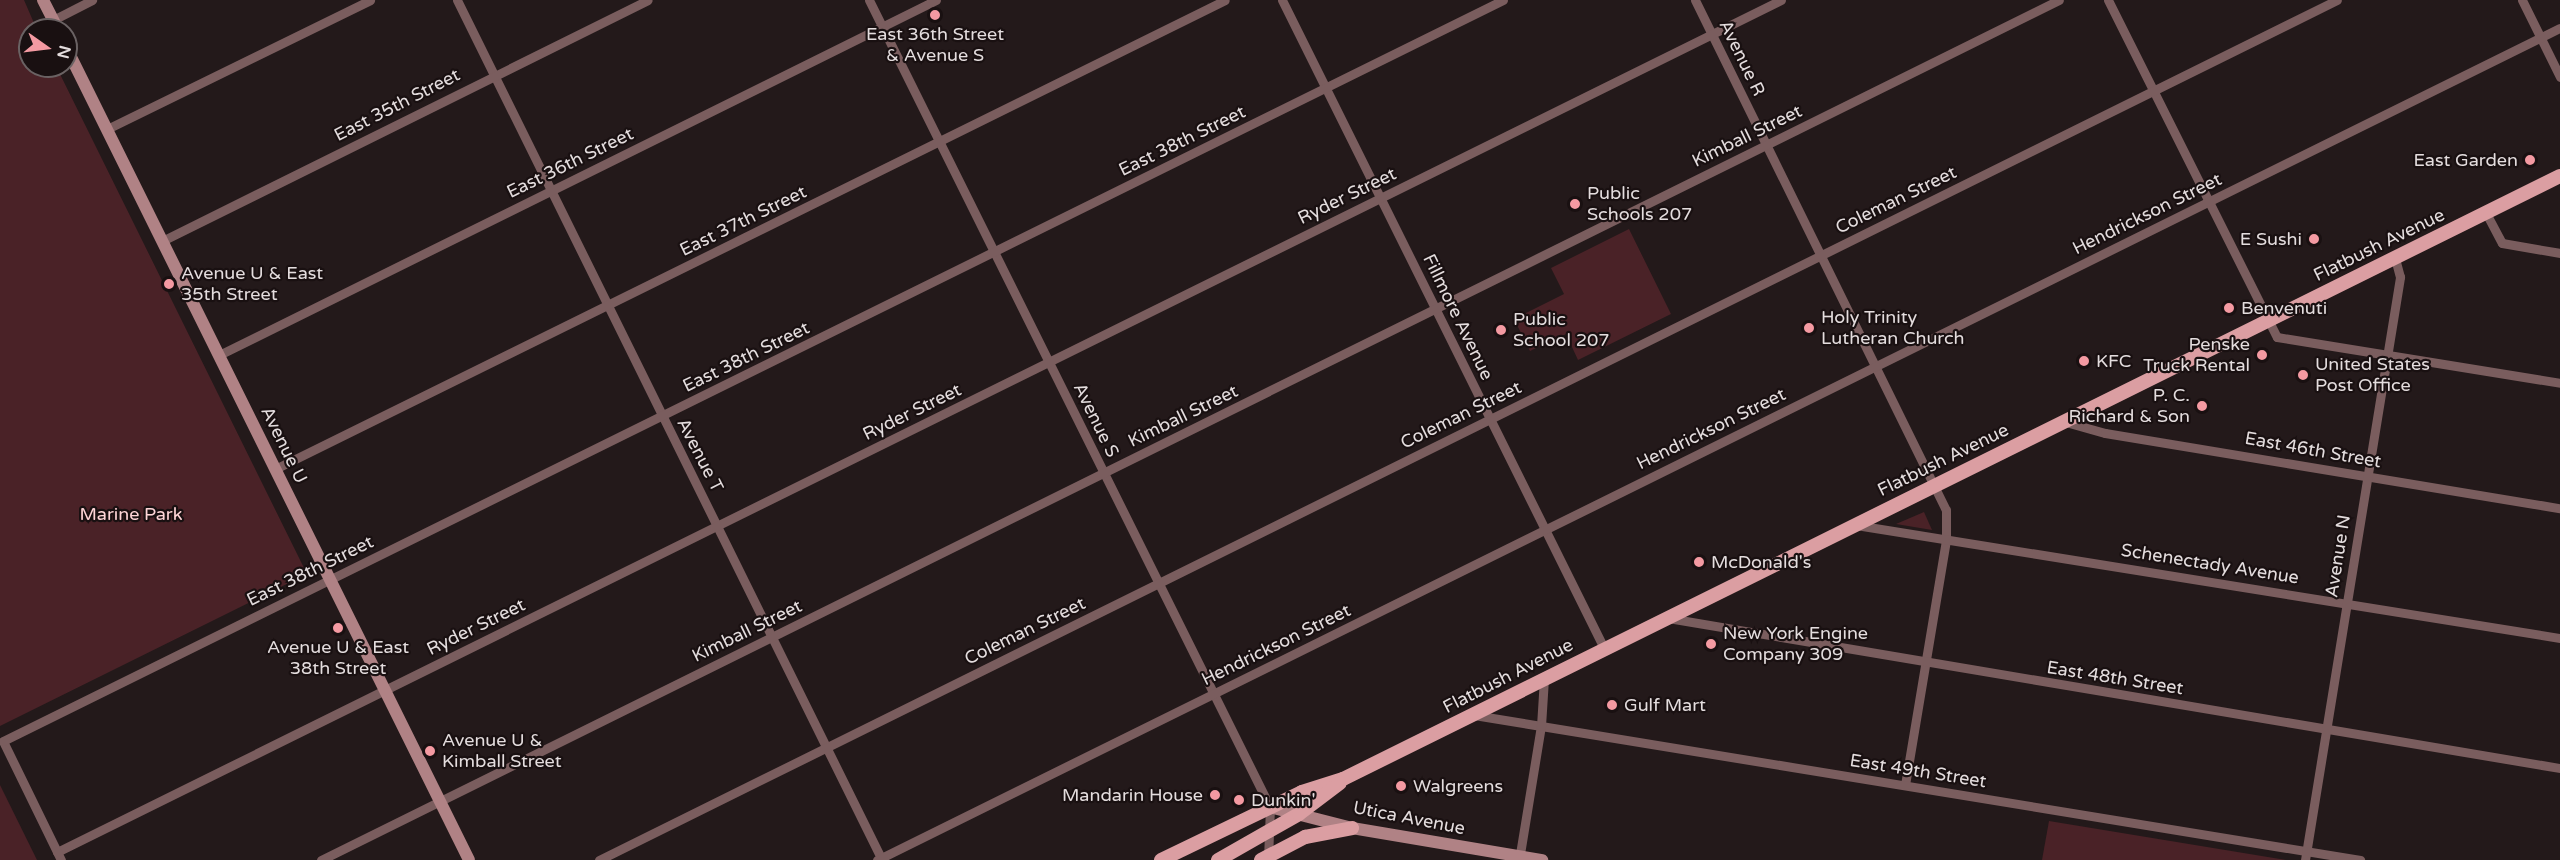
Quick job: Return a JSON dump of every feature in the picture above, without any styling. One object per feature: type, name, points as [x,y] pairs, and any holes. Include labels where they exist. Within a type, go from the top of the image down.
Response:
[{"type":"main road","points":[[43,0],[52,18]]},
{"type":"main road","name":"Avenue U","points":[[78,71],[469,860]]},
{"type":"main road","name":"Flatbush Avenue","points":[[1161,860],[1270,807],[1343,779],[2266,319],[2560,176]]},
{"type":"main road","name":"Flatbush Avenue","points":[[1218,860],[1299,814],[1343,779]]},
{"type":"main road","name":"Utica Avenue","points":[[1270,807],[1352,828],[1542,860]]},
{"type":"main road","points":[[1266,859],[1305,837],[1352,828]]},
{"type":"street","points":[[65,18],[92,0]]},
{"type":"street","points":[[107,129],[370,0]]},
{"type":"street","name":"Avenue T","points":[[457,0],[553,189],[662,417],[880,859]]},
{"type":"street","name":"East 35th Street","points":[[162,241],[648,0]]},
{"type":"street","name":"Avenue S","points":[[869,0],[1270,807],[1266,859]]},
{"type":"street","name":"East 36th Street","points":[[219,355],[936,0]]},
{"type":"street","name":"East 37th Street","points":[[275,469],[1225,0]]},
{"type":"street","name":"Fillmore Avenue","points":[[1282,0],[1604,648]]},
{"type":"street","name":"East 38th Street","points":[[59,856],[3,741],[1503,0]]},
{"type":"street","name":"Avenue R","points":[[1695,0],[1946,510],[1946,540],[1905,785]]},
{"type":"street","name":"Ryder Street","points":[[59,856],[385,691],[1781,0]]},
{"type":"street","name":"Kimball Street","points":[[321,860],[2059,0]]},
{"type":"street","points":[[2108,0],[2277,337],[2560,383]]},
{"type":"street","name":"Coleman Street","points":[[599,860],[2337,0]]},
{"type":"street","points":[[2522,0],[2560,77]]},
{"type":"street","name":"Hendrickson Street","points":[[880,859],[2560,28]]},
{"type":"street","points":[[2486,213],[2502,243],[2560,253]]},
{"type":"street","name":"Avenue N","points":[[2306,856],[2400,277],[2395,258]]},
{"type":"street","name":"East 46th Street","points":[[2062,422],[2105,433],[2560,508]]},
{"type":"street","name":"Schenectady Avenue","points":[[1854,524],[2560,638]]},
{"type":"street","name":"East 48th Street","points":[[1665,617],[1925,663],[2560,768]]},
{"type":"street","points":[[1520,858],[1541,726],[1544,678]]},
{"type":"street","name":"East 49th Street","points":[[1471,715],[1905,785],[2306,856],[2360,860]]},
{"type":"green space","name":"Marine Park","points":[[0,0],[24,0],[32,18],[18,18],[18,78],[62,78],[307,574],[0,726]]},
{"type":"green space","points":[[1629,229],[1671,314],[1578,360],[1566,334],[1530,351],[1514,319],[1564,294],[1551,268]]},
{"type":"green space","points":[[1924,512],[1932,530],[1896,524]]},
{"type":"green space","points":[[0,785],[37,860],[0,860]]},
{"type":"green space","points":[[2049,821],[2286,860],[2042,860]]},
{"type":"place","name":"East 36th Street & Avenue S","points":[[935,15]]},
{"type":"place","name":"East Garden","points":[[2530,160]]},
{"type":"place","name":"Public Schools 207","points":[[1575,204]]},
{"type":"place","name":"E Sushi","points":[[2314,239]]},
{"type":"place","name":"Avenue U & East 35th Street","points":[[169,284]]},
{"type":"place","name":"Benvenuti","points":[[2229,308]]},
{"type":"place","name":"Holy Trinity Lutheran Church","points":[[1809,328]]},
{"type":"place","name":"Public School 207","points":[[1501,330]]},
{"type":"place","name":"Penske Truck Rental","points":[[2262,355]]},
{"type":"place","name":"KFC","points":[[2084,361]]},
{"type":"place","name":"United States Post Office","points":[[2303,375]]},
{"type":"place","name":"P. C. Richard & Son","points":[[2202,406]]},
{"type":"place","name":"McDonald's","points":[[1699,562]]},
{"type":"place","name":"Avenue U & East 38th Street","points":[[338,628]]},
{"type":"place","name":"New York Engine Company 309","points":[[1711,644]]},
{"type":"place","name":"Gulf Mart","points":[[1612,705]]},
{"type":"place","name":"Avenue U & Kimball Street","points":[[430,751]]},
{"type":"place","name":"Walgreens","points":[[1401,786]]},
{"type":"place","name":"Mandarin House","points":[[1215,795]]},
{"type":"place","name":"Dunkin'","points":[[1239,800]]}]
